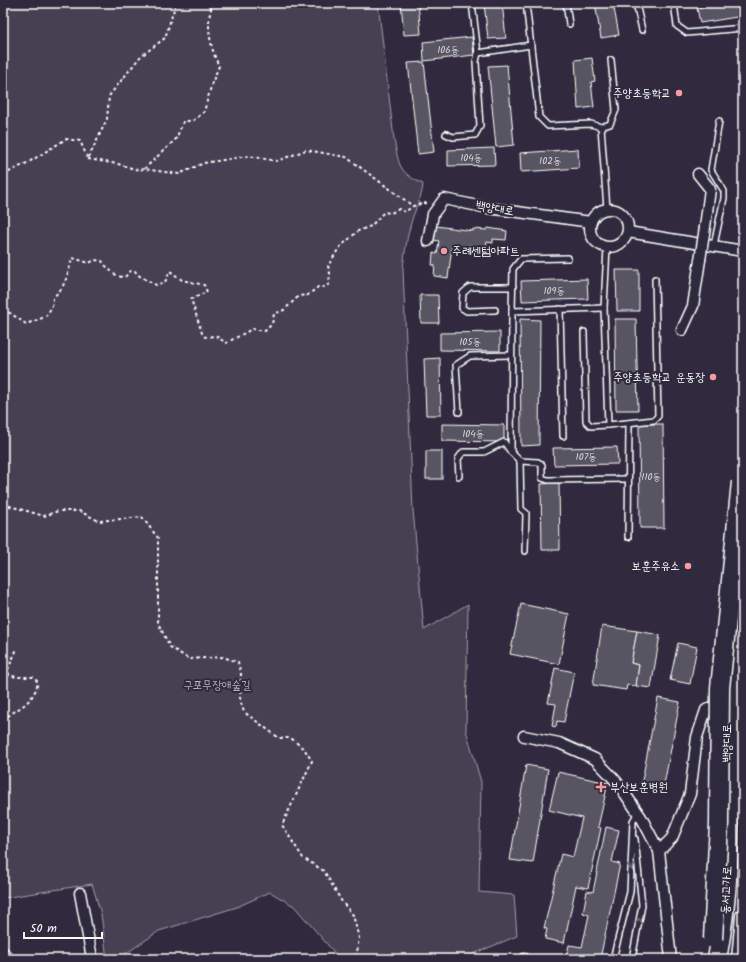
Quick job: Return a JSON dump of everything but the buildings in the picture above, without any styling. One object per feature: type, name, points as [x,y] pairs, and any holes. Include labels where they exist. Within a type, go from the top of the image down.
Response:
[{"type":"highway","points":[[713,938],[719,824],[720,688],[743,472]]},
{"type":"highway","name":"동서고가로","points":[[717,959],[724,925],[729,829],[731,708],[743,580]]},
{"type":"highway","name":"동서고가로","points":[[728,959],[734,930],[738,867],[743,716]]},
{"type":"main road","name":"백양대로","points":[[712,959],[718,933],[724,856],[728,785],[727,700],[734,582],[743,503]]},
{"type":"main road","points":[[741,959],[743,916]]},
{"type":"main road","points":[[712,959],[713,938]]},
{"type":"street","points":[[682,330],[693,306],[710,189],[698,174]]},
{"type":"street","points":[[428,241],[433,214],[444,199]]},
{"type":"street","name":"백양대로","points":[[444,199],[488,208],[591,222]]},
{"type":"street","points":[[607,209],[613,209],[624,215],[627,220],[628,232],[626,237],[618,245],[607,247],[595,241],[590,229],[591,222],[597,213],[607,209]]},
{"type":"street","points":[[628,232],[743,251]]},
{"type":"street","points":[[659,852],[672,838],[690,794],[697,737],[706,710],[727,700]]},
{"type":"street","points":[[524,736],[559,743],[595,759],[616,781],[638,812],[659,852],[671,959]]},
{"type":"street","points":[[80,893],[92,958]]},
{"type":"street","points":[[3,952],[8,959]]},
{"type":"lane","points":[[446,134],[453,137],[475,135],[480,126],[476,62],[478,53],[472,3]]},
{"type":"lane","points":[[526,3],[539,117],[548,126],[591,124],[601,127],[610,124],[616,110],[611,60]]},
{"type":"lane","points":[[566,3],[569,24]]},
{"type":"lane","points":[[636,3],[642,30]]},
{"type":"lane","points":[[674,3],[677,26],[687,33],[743,28]]},
{"type":"lane","points":[[478,53],[531,45]]},
{"type":"lane","points":[[714,245],[724,198],[724,191],[711,170],[719,121]]},
{"type":"lane","points":[[601,127],[607,209]]},
{"type":"lane","points":[[607,247],[604,308],[608,425]]},
{"type":"lane","points":[[510,452],[513,269],[521,259],[568,258]]},
{"type":"lane","points":[[584,332],[586,421],[591,426],[654,420],[658,416],[655,279]]},
{"type":"lane","points":[[495,310],[467,311],[462,308],[463,293],[470,287],[513,287]]},
{"type":"lane","points":[[512,311],[604,308]]},
{"type":"lane","points":[[560,310],[563,436]]},
{"type":"lane","points":[[458,412],[456,364],[470,356],[511,355]]},
{"type":"lane","points":[[628,537],[627,479],[629,423]]},
{"type":"lane","points":[[459,476],[458,459],[463,452],[484,452],[504,442],[510,452],[520,461],[538,462],[542,465],[542,478],[548,480],[627,479]]},
{"type":"lane","points":[[520,461],[521,509],[526,513],[525,551]]},
{"type":"lane","points":[[613,959],[630,892],[633,821],[638,812]]},
{"type":"lane","points":[[632,959],[642,905],[633,828]]},
{"type":"path","points":[[88,159],[107,119],[109,96],[140,57],[165,38],[176,3]]},
{"type":"path","points":[[144,169],[176,139],[183,122],[194,120],[204,112],[212,83],[219,66],[212,52],[209,13],[213,3]]},
{"type":"path","points":[[3,175],[29,162],[66,139],[80,141],[88,159]]},
{"type":"path","points":[[88,159],[118,164],[138,170],[144,169],[178,174],[204,163],[248,156],[277,161],[306,150],[346,157],[413,206]]},
{"type":"path","points":[[3,310],[26,324],[45,317],[52,307],[52,298],[62,288],[72,259],[74,258],[89,264],[95,260],[102,261],[109,270],[122,278],[125,277],[130,271],[135,270],[138,275],[156,285],[165,282],[170,271],[182,280],[204,285],[207,292],[191,299],[197,320],[205,337],[216,336],[226,343],[252,329],[265,331],[272,324],[274,314],[284,310],[300,296],[308,295],[318,287],[325,287],[329,284],[330,273],[328,266],[339,248],[358,231],[371,226],[384,212],[391,213],[398,209],[405,212],[413,206],[444,199]]},
{"type":"path","points":[[3,504],[44,516],[58,511],[79,511],[99,521],[142,517],[158,538],[158,623],[170,646],[189,659],[223,657],[238,662],[241,674],[240,700],[244,712],[279,738],[291,738],[305,750],[312,761],[282,825],[303,858],[324,871],[342,902],[353,915],[359,938],[356,959]]},
{"type":"path","points":[[3,720],[31,700],[36,693],[38,682],[33,677],[16,677],[9,674],[8,669],[17,650]]},
{"type":"green space","name":"구포무장애숲길","points":[[3,3],[378,3],[397,155],[404,171],[409,176],[423,184],[409,232],[403,269],[413,510],[424,630],[468,604],[466,730],[481,782],[479,892],[514,895],[517,936],[461,959],[340,959],[294,906],[270,892],[237,907],[159,931],[118,959],[107,959],[101,914],[92,884],[3,898]]},
{"type":"place","name":"주양초등학교","points":[[679,93]]},
{"type":"place","name":"주례센텀아파트","points":[[444,251]]},
{"type":"place","name":"주양초등학교 운동장","points":[[713,377]]},
{"type":"place","name":"보훈주유소","points":[[688,566]]},
{"type":"place","name":"부산보훈병원","points":[[601,787]]}]
